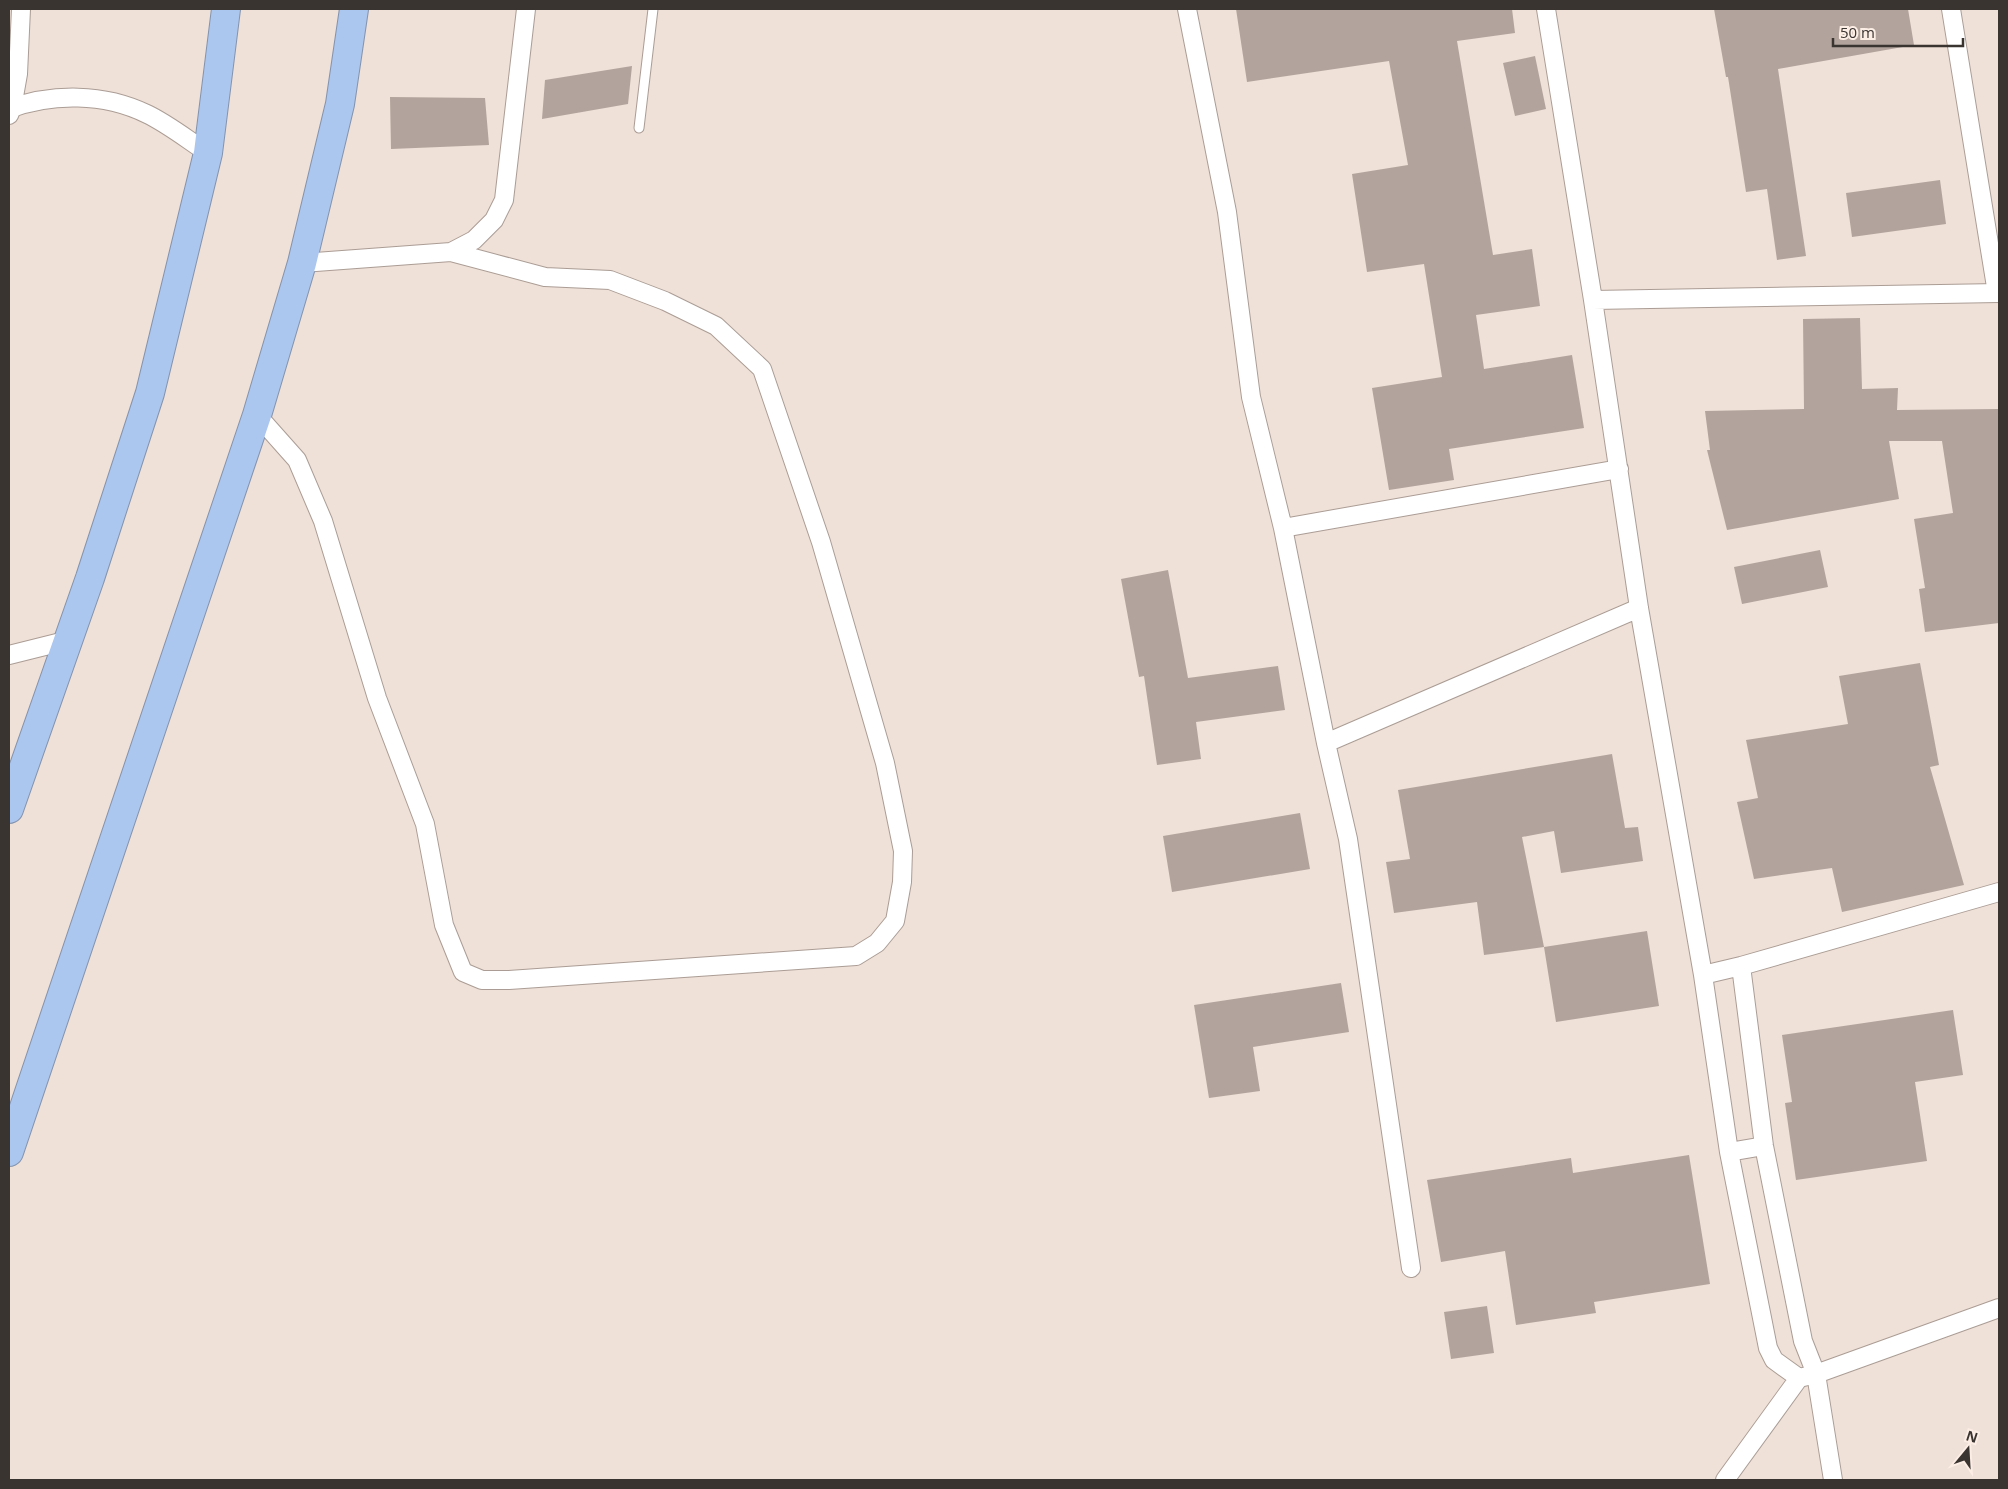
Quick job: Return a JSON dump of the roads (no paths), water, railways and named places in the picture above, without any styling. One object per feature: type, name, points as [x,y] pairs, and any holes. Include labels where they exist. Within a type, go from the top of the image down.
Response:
[{"type":"highway","points":[[9,809],[69,640],[150,393],[208,153],[226,9]]},
{"type":"highway","points":[[9,1152],[257,415],[302,263],[340,104],[354,9]]},
{"type":"street","points":[[21,9],[18,74],[10,111],[61,97],[116,103],[146,114],[208,153]]},
{"type":"street","points":[[452,252],[474,240],[494,220],[504,200],[526,9]]},
{"type":"street","points":[[1187,9],[1227,212],[1251,397],[1283,528],[1326,744],[1348,839],[1411,1268]]},
{"type":"street","points":[[1546,9],[1593,300],[1639,608],[1704,975],[1729,1152],[1768,1348],[1774,1360],[1799,1378]]},
{"type":"street","points":[[1593,300],[1998,293],[1951,9]]},
{"type":"street","points":[[257,415],[297,460],[323,521],[376,698],[425,824],[444,926],[463,972],[482,980],[509,980],[856,956],[877,943],[895,921],[902,882],[903,851],[885,762],[823,552],[762,368],[716,326],[665,301],[610,280],[545,277],[452,252],[302,263]]},
{"type":"street","points":[[1283,528],[1618,469]]},
{"type":"street","points":[[1326,744],[1639,608]]},
{"type":"street","points":[[9,655],[69,640]]},
{"type":"street","points":[[1704,975],[1999,892]]},
{"type":"street","points":[[1741,966],[1764,1146],[1803,1341],[1816,1374],[1833,1480]]},
{"type":"street","points":[[1729,1152],[1764,1146]]},
{"type":"street","points":[[1725,1480],[1799,1378],[1816,1374],[1999,1308]]},
{"type":"lane","points":[[640,128],[653,9]]}]
